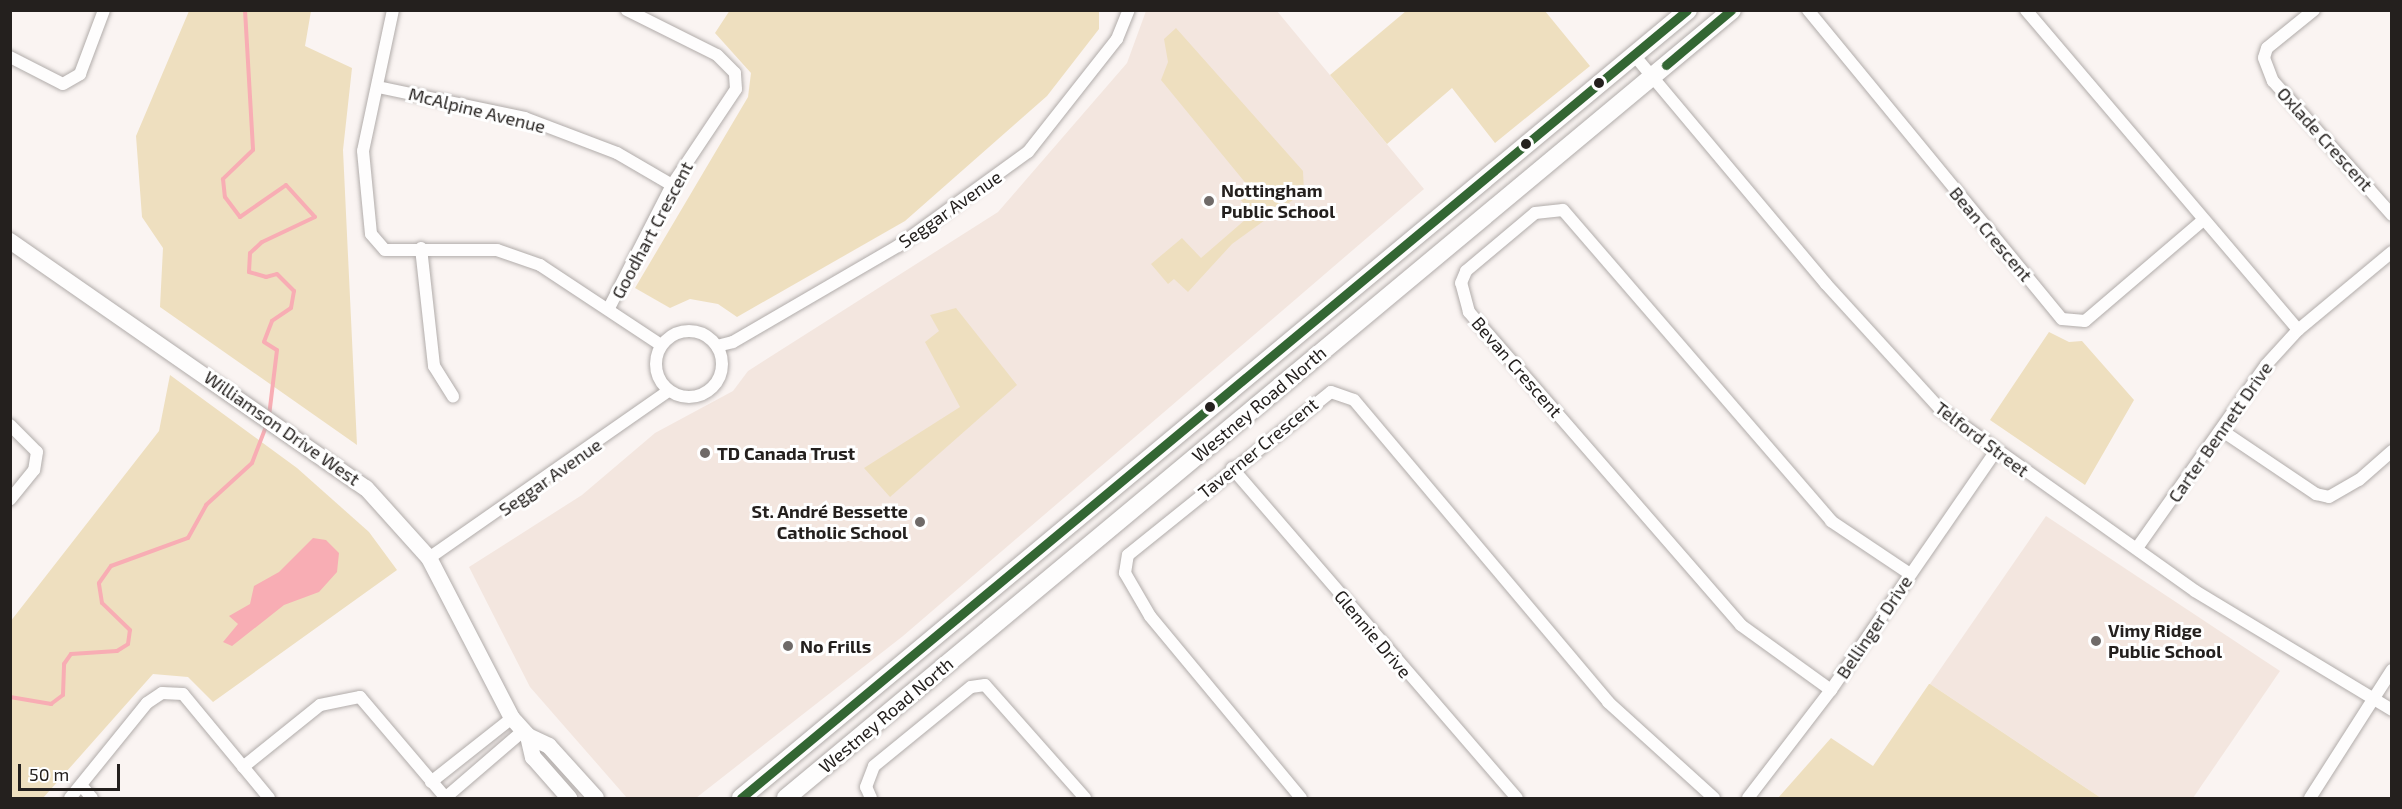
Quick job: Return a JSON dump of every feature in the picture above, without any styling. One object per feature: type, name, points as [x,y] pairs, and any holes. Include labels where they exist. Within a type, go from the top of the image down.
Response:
[{"type":"main road","name":"Westney Road North","points":[[741,798],[1688,10]]},
{"type":"main road","name":"Westney Road North","points":[[786,798],[1732,10]]},
{"type":"street","points":[[10,57],[63,84],[80,74],[104,10]]},
{"type":"street","name":"Goodhart Crescent","points":[[393,10],[363,151],[371,234],[385,250],[421,248],[497,250],[540,265],[609,308],[661,345]]},
{"type":"street","name":"Goodhart Crescent","points":[[609,308],[672,185],[736,89],[735,73],[717,55],[627,10]]},
{"type":"street","name":"Seggar Avenue","points":[[717,346],[733,342],[908,240],[1028,152],[1117,39],[1129,10]]},
{"type":"street","name":"Bean Crescent","points":[[1808,10],[2062,319],[2085,321],[2202,221]]},
{"type":"street","points":[[2026,10],[2202,221],[2298,330]]},
{"type":"street","name":"Oxlade Crescent","points":[[2314,10],[2267,48],[2264,58],[2273,81],[2391,215]]},
{"type":"street","name":"Telford Street","points":[[1634,55],[1650,78],[1915,384],[1995,452],[2137,548],[2195,591],[2391,710]]},
{"type":"street","name":"McAlpine Avenue","points":[[378,87],[525,118],[617,153],[672,185]]},
{"type":"street","name":"Bevan Crescent","points":[[1831,690],[1741,625],[1469,312],[1462,297],[1466,271],[1535,213],[1563,210],[1831,521],[1910,574]]},
{"type":"street","name":"Williamson Drive West","points":[[10,241],[291,430],[366,488],[429,558],[512,718],[525,733],[549,746],[596,798]]},
{"type":"street","points":[[421,248],[434,366],[453,396]]},
{"type":"street","name":"Carter Bennett Drive","points":[[2137,548],[2221,429],[2298,330],[2391,252]]},
{"type":"street","points":[[692,330],[717,346],[723,366],[714,388],[689,398],[668,391],[658,375],[661,345],[677,333],[692,330]]},
{"type":"street","name":"Seggar Avenue","points":[[429,558],[668,391]]},
{"type":"street","name":"Taverner Crescent","points":[[1301,798],[1150,616],[1125,573],[1128,555],[1318,398],[1331,392],[1354,400],[1608,702],[1714,798]]},
{"type":"street","points":[[10,425],[37,452],[34,470],[10,500]]},
{"type":"street","points":[[2221,429],[2316,494],[2329,497],[2359,480],[2391,451]]},
{"type":"street","name":"Bellinger Drive","points":[[1748,798],[1831,690],[1995,452]]},
{"type":"street","name":"Glennie Drive","points":[[1232,468],[1517,798]]},
{"type":"street","points":[[2310,798],[2391,669]]},
{"type":"street","points":[[871,798],[867,778],[874,766],[971,687],[985,685],[1085,798]]},
{"type":"street","points":[[70,798],[147,704],[162,693],[183,694],[269,798]]},
{"type":"street","points":[[243,767],[320,705],[360,697],[446,798],[525,733]]},
{"type":"street","points":[[431,782],[512,718]]},
{"type":"street","name":"Williamson Drive West","points":[[525,733],[533,757],[569,798]]},
{"type":"street","points":[[81,785],[92,798]]},
{"type":"shaded area","points":[[730,10],[1099,11],[1099,29],[1047,96],[905,221],[737,317],[718,304],[690,299],[670,308],[635,288],[748,97],[751,73],[715,33]]},
{"type":"shaded area","points":[[189,11],[311,11],[305,46],[352,68],[343,150],[357,445],[160,307],[163,248],[142,217],[136,136]]},
{"type":"shaded area","points":[[1146,11],[1277,11],[1424,189],[903,636],[696,798],[627,798],[530,687],[469,567],[582,495],[655,433],[733,391],[748,371],[998,212],[1127,63]]},
{"type":"shaded area","points":[[1406,11],[1545,11],[1590,66],[1495,143],[1452,88],[1387,144],[1330,75]]},
{"type":"shaded area","points":[[1176,28],[1303,171],[1304,192],[1232,244],[1188,292],[1174,279],[1168,284],[1151,264],[1182,238],[1201,258],[1253,213],[1236,195],[1248,186],[1161,80],[1168,62],[1164,39]]},
{"type":"shaded area","points":[[956,308],[1017,385],[890,497],[864,468],[960,407],[925,342],[939,331],[930,315]]},
{"type":"shaded area","points":[[2049,332],[2069,342],[2082,341],[2134,400],[2085,485],[1990,420]]},
{"type":"shaded area","points":[[170,375],[297,468],[369,532],[397,570],[213,702],[188,677],[153,674],[43,798],[11,798],[10,622],[159,431]]},
{"type":"shaded area","name":"Vimy Ridge Public School","points":[[2046,516],[2280,671],[2193,798],[2101,798],[1930,684]]},
{"type":"shaded area","points":[[313,538],[326,540],[339,553],[337,572],[319,592],[284,605],[232,646],[223,642],[238,624],[229,616],[250,604],[254,586],[279,572]]},
{"type":"shaded area","points":[[1929,684],[2101,798],[1778,798],[1831,738],[1873,766]]},
{"type":"waterway","points":[[245,10],[253,150],[223,179],[225,197],[240,217],[286,185],[315,217],[262,242],[250,253],[249,272],[266,277],[277,274],[294,291],[291,308],[272,321],[264,342],[277,350],[269,416]]},
{"type":"waterway","points":[[10,697],[51,704],[63,695],[64,664],[71,654],[117,651],[128,644],[130,630],[102,603],[99,583],[111,566],[188,538],[206,505],[252,463],[266,426]]},
{"type":"transit line","points":[[741,798],[1687,10]]},
{"type":"transit line","points":[[1666,65],[1731,10]]},
{"type":"place","name":"Nottingham Public School","points":[[1209,201]]},
{"type":"place","name":"TD Canada Trust","points":[[705,453]]},
{"type":"place","name":"St. André Bessette Catholic School","points":[[920,522]]},
{"type":"place","name":"Vimy Ridge Public School","points":[[2096,641]]},
{"type":"place","name":"No Frills","points":[[788,646]]}]
